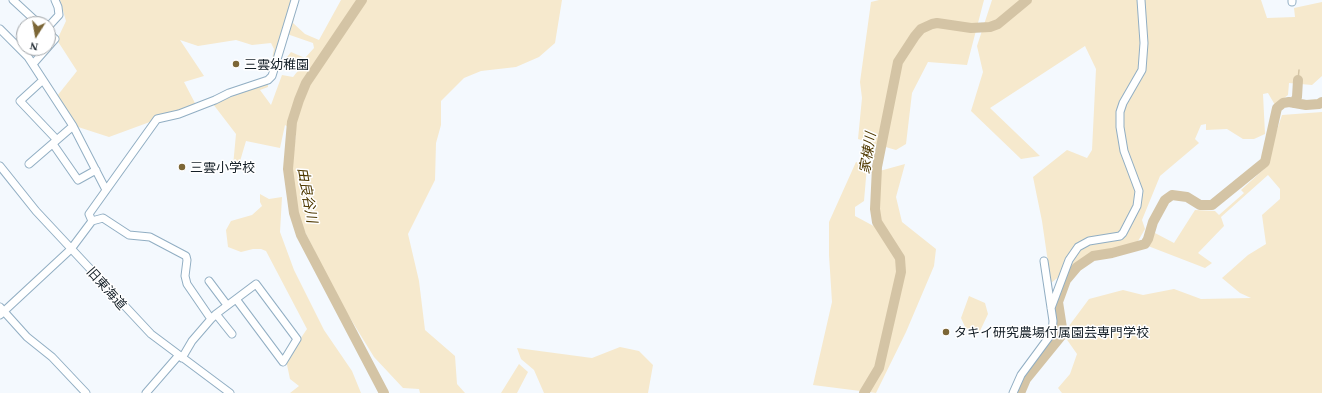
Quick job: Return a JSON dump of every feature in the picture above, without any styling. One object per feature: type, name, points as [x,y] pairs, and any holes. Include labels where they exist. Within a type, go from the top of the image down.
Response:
[{"type":"street","points":[[13,0],[30,16]]},
{"type":"street","points":[[55,0],[58,7],[58,15],[56,17]]},
{"type":"street","points":[[92,221],[89,214],[157,120],[179,114],[229,93],[268,80],[272,76],[295,0]]},
{"type":"street","points":[[1051,308],[1069,260],[1078,247],[1089,241],[1120,236],[1137,206],[1139,191],[1124,152],[1120,127],[1120,112],[1123,102],[1142,70],[1144,43],[1141,0]]},
{"type":"street","points":[[0,28],[33,64],[73,126],[106,190]]},
{"type":"street","points":[[33,64],[40,56]]},
{"type":"street","points":[[43,80],[20,101],[55,142],[78,180],[96,170]]},
{"type":"street","points":[[29,164],[73,126]]},
{"type":"street","name":"旧東海道","points":[[0,166],[36,211],[151,334],[228,393]]},
{"type":"street","points":[[86,393],[52,357],[27,337],[1,311],[71,249],[92,221],[103,218],[129,235],[150,237],[186,256],[185,276],[187,284],[213,316],[232,334]]},
{"type":"street","points":[[1013,393],[1021,376],[1052,332],[1051,308],[1044,262]]},
{"type":"street","points":[[209,281],[227,305]]},
{"type":"street","points":[[146,393],[180,357],[213,316],[256,284],[297,339],[283,362],[236,299]]},
{"type":"shaded area","points":[[60,0],[293,0],[271,76],[269,73],[274,49],[271,43],[252,45],[236,40],[198,46],[180,40],[204,76],[184,82],[196,105],[109,137],[75,126],[57,96],[77,71],[57,40],[66,21]]},
{"type":"shaded area","points":[[298,0],[293,23],[305,34],[319,40],[341,0],[562,0],[555,43],[539,57],[516,67],[481,71],[464,78],[441,101],[441,125],[436,143],[435,180],[408,234],[419,281],[425,330],[455,356],[457,384],[465,393],[420,393],[419,389],[403,388],[374,357],[339,300],[297,216],[292,168],[296,133],[285,125],[280,148],[246,141],[238,168],[233,166],[236,134],[213,104],[268,82],[268,87],[260,90],[271,105],[282,75],[293,77],[301,67],[287,57],[291,52],[305,58],[314,48],[313,43],[287,34]]},
{"type":"shaded area","points":[[879,0],[984,0],[967,65],[928,62],[912,93],[906,144],[896,150],[858,139],[862,98],[860,82],[871,2]]},
{"type":"shaded area","points":[[992,0],[1261,0],[1267,18],[1295,17],[1294,8],[1322,2],[1322,76],[1312,85],[1289,83],[1288,95],[1275,105],[1268,93],[1263,94],[1265,134],[1254,139],[1243,139],[1227,129],[1206,130],[1206,124],[1201,125],[1195,139],[1199,143],[1160,176],[1142,220],[1145,229],[1134,248],[1081,259],[1051,283],[1042,221],[1033,177],[1067,150],[1087,158],[1092,150],[1096,69],[1085,46],[990,108],[1040,156],[1021,159],[971,111],[983,72],[977,46]]},
{"type":"shaded area","points":[[1322,112],[1322,393],[1062,393],[1058,388],[1070,374],[1077,354],[1063,334],[1089,299],[1123,290],[1143,295],[1174,289],[1201,299],[1251,298],[1240,293],[1222,278],[1248,255],[1266,244],[1262,215],[1280,199],[1280,189],[1268,175],[1221,217],[1224,226],[1198,253],[1212,263],[1205,268],[1148,246],[1155,233],[1174,243],[1195,210],[1215,211],[1219,215],[1244,193],[1241,190],[1264,169],[1282,115]]},
{"type":"shaded area","points":[[856,162],[867,166],[864,201],[855,207],[855,216],[881,230],[877,201],[876,172],[905,164],[896,197],[902,222],[936,249],[934,266],[906,332],[876,393],[813,385],[832,302],[829,255],[829,222]]},
{"type":"shaded area","points":[[260,194],[269,199],[282,197],[280,232],[294,270],[324,330],[352,371],[361,393],[290,393],[299,386],[290,379],[286,360],[307,329],[266,251],[261,249],[253,249],[241,252],[228,247],[226,230],[231,221],[252,215],[262,206],[260,202]]},
{"type":"shaded area","points":[[969,296],[985,303],[988,314],[980,331],[966,329],[961,318]]},
{"type":"shaded area","points":[[620,347],[639,351],[653,365],[648,393],[544,393],[534,370],[521,359],[517,348],[592,358]]},
{"type":"shaded area","points":[[519,364],[528,372],[517,393],[501,393]]},
{"type":"waterway","name":"由良谷川","points":[[362,0],[306,83],[292,122],[288,169],[294,213],[301,235],[384,393]]},
{"type":"waterway","name":"家棟川","points":[[864,393],[879,368],[901,272],[900,258],[877,222],[875,209],[877,167],[898,62],[921,29],[937,23],[971,28],[990,27],[998,24],[1027,0]]},
{"type":"waterway","points":[[1298,80],[1299,70]]},
{"type":"waterway","points":[[1294,103],[1297,97],[1298,80]]},
{"type":"waterway","points":[[1020,393],[1026,379],[1061,336],[1062,328],[1058,302],[1066,280],[1077,267],[1093,256],[1112,253],[1145,244],[1153,222],[1165,200],[1172,195],[1187,197],[1200,205],[1212,205],[1265,162],[1277,108],[1283,103],[1289,102],[1306,105],[1319,104],[1322,102]]},
{"type":"place","name":"三雲幼稚園","points":[[236,64]]},
{"type":"place","name":"三雲小学校","points":[[182,167]]},
{"type":"place","name":"タキイ研究農場付属園芸専門学校","points":[[946,332]]}]
